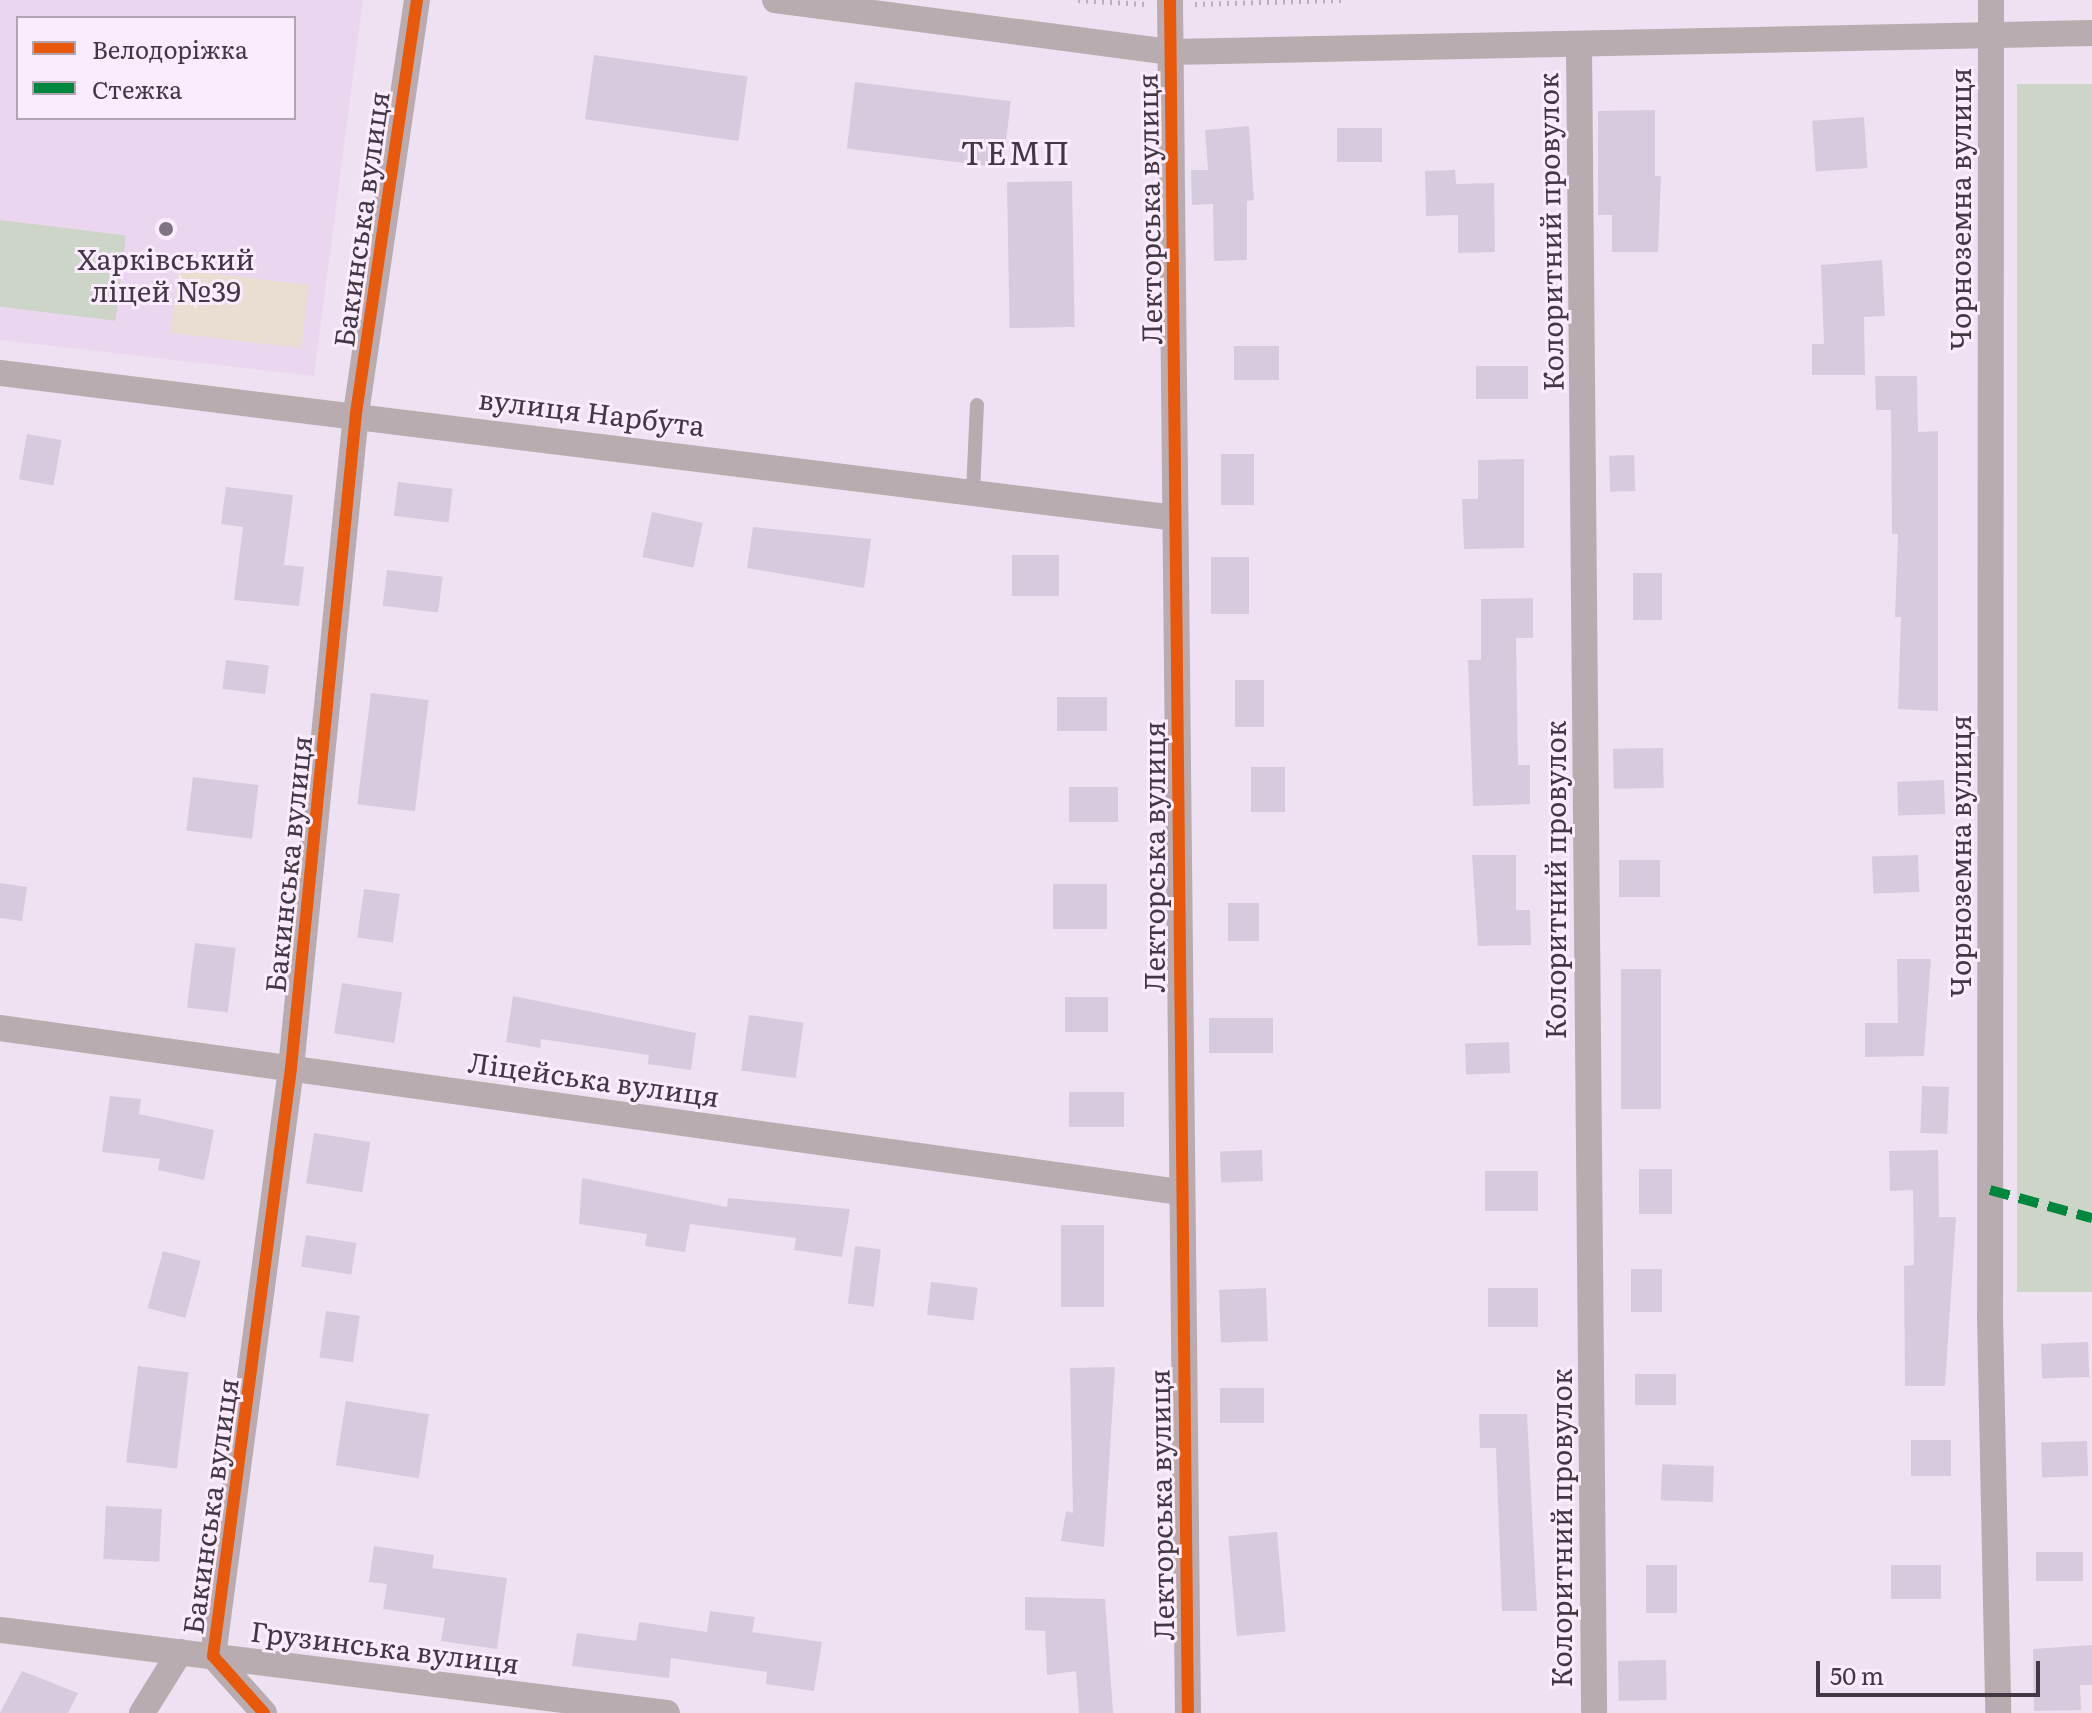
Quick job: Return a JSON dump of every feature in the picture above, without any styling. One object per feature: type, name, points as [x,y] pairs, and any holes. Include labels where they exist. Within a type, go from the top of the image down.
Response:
[{"type":"street","name":"Бакинська вулиця","points":[[264,1713],[213,1656],[291,1068],[356,413],[417,0]]},
{"type":"street","points":[[775,0],[1171,52],[1579,47],[2092,33]]},
{"type":"street","name":"Чорноземна вулиця","points":[[1991,0],[1990,1316],[1998,1713]]},
{"type":"street","name":"Лекторська вулиця","points":[[1170,2],[1179,1192],[1188,1713]]},
{"type":"street","name":"Колоритний провулок","points":[[1579,47],[1594,1713]]},
{"type":"street","name":"вулиця Нарбута","points":[[0,373],[356,413],[1175,518]]},
{"type":"street","name":"Ліцейська вулиця","points":[[0,1028],[1179,1192]]},
{"type":"street","name":"Грузинська вулиця","points":[[0,1630],[667,1713]]},
{"type":"street","points":[[142,1713],[180,1652]]},
{"type":"lane","points":[[973,492],[977,405]]},
{"type":"path","points":[[1078,0],[1341,0]]},
{"type":"path","points":[[136,265],[178,269]]},
{"type":"shaded area","name":"Харківський ліцей №39","points":[[0,0],[363,0],[314,376],[0,340]]},
{"type":"shaded area","points":[[2017,84],[2092,84],[2092,1292],[2017,1292]]},
{"type":"shaded area","points":[[0,220],[126,235],[116,321],[0,307]]},
{"type":"sand","points":[[178,269],[309,285],[301,349],[170,333]]},
{"type":"building","points":[[594,55],[747,77],[738,141],[585,119]]},
{"type":"building","points":[[855,82],[1011,101],[1003,168],[847,149]]},
{"type":"building","points":[[1655,110],[1655,176],[1661,176],[1658,252],[1612,252],[1612,215],[1598,215],[1598,111]]},
{"type":"building","points":[[1864,117],[1868,168],[1816,172],[1812,121]]},
{"type":"building","points":[[1249,126],[1254,200],[1247,201],[1247,260],[1214,261],[1213,204],[1192,205],[1191,170],[1208,170],[1205,130]]},
{"type":"building","points":[[1337,128],[1382,128],[1382,162],[1337,162]]},
{"type":"building","points":[[1455,170],[1456,184],[1494,183],[1495,252],[1458,253],[1458,215],[1426,216],[1425,171]]},
{"type":"building","points":[[1072,181],[1075,327],[1010,328],[1007,182]]},
{"type":"building","points":[[1882,260],[1885,316],[1864,317],[1865,375],[1812,375],[1812,344],[1824,344],[1821,265]]},
{"type":"building","points":[[1234,346],[1279,346],[1279,380],[1234,380]]},
{"type":"building","points":[[1476,366],[1528,366],[1528,399],[1476,399]]},
{"type":"building","points":[[1875,376],[1917,376],[1918,432],[1938,431],[1938,711],[1898,709],[1901,617],[1895,617],[1898,534],[1892,534],[1891,410],[1876,410]]},
{"type":"building","points":[[27,434],[61,440],[53,485],[19,479]]},
{"type":"building","points":[[1221,454],[1254,454],[1254,505],[1221,505]]},
{"type":"building","points":[[1634,455],[1635,491],[1610,492],[1609,456]]},
{"type":"building","points":[[1524,459],[1524,548],[1464,549],[1462,499],[1478,499],[1478,460]]},
{"type":"building","points":[[398,482],[453,489],[448,522],[394,516]]},
{"type":"building","points":[[226,487],[293,495],[284,565],[304,567],[299,606],[234,600],[243,527],[221,524]]},
{"type":"building","points":[[652,512],[703,523],[693,568],[642,557]]},
{"type":"building","points":[[753,527],[871,539],[864,588],[747,568]]},
{"type":"building","points":[[1012,555],[1059,555],[1059,596],[1012,596]]},
{"type":"building","points":[[1211,557],[1249,557],[1249,614],[1211,614]]},
{"type":"building","points":[[387,570],[443,577],[438,613],[383,606]]},
{"type":"building","points":[[1633,573],[1662,573],[1662,620],[1633,620]]},
{"type":"building","points":[[1533,598],[1533,638],[1516,638],[1518,765],[1530,765],[1530,804],[1473,806],[1468,660],[1481,660],[1481,599]]},
{"type":"building","points":[[226,660],[269,665],[265,694],[222,689]]},
{"type":"building","points":[[1235,680],[1264,680],[1264,727],[1235,727]]},
{"type":"building","points":[[371,693],[429,700],[415,811],[357,804]]},
{"type":"building","points":[[1057,697],[1107,697],[1107,731],[1057,731]]},
{"type":"building","points":[[1663,748],[1664,788],[1614,789],[1613,749]]},
{"type":"building","points":[[1251,767],[1285,767],[1285,812],[1251,812]]},
{"type":"building","points":[[193,777],[259,785],[252,839],[186,831]]},
{"type":"building","points":[[1944,780],[1945,814],[1898,816],[1897,782]]},
{"type":"building","points":[[1069,787],[1118,787],[1118,822],[1069,822]]},
{"type":"building","points":[[1472,855],[1516,855],[1516,910],[1530,910],[1531,945],[1478,946]]},
{"type":"building","points":[[1918,855],[1919,892],[1873,894],[1872,857]]},
{"type":"building","points":[[1619,860],[1660,860],[1660,897],[1619,897]]},
{"type":"building","points":[[0,883],[27,887],[22,921],[0,918]]},
{"type":"building","points":[[1053,884],[1107,884],[1107,929],[1053,929]]},
{"type":"building","points":[[364,889],[400,894],[393,943],[357,938]]},
{"type":"building","points":[[1228,903],[1259,903],[1259,941],[1228,941]]},
{"type":"building","points":[[195,943],[236,948],[228,1013],[187,1008]]},
{"type":"building","points":[[1897,959],[1931,959],[1924,1056],[1865,1057],[1865,1023],[1898,1023]]},
{"type":"building","points":[[1621,969],[1661,969],[1661,1109],[1621,1109]]},
{"type":"building","points":[[342,983],[402,993],[394,1043],[334,1033]]},
{"type":"building","points":[[513,996],[696,1033],[691,1070],[648,1064],[649,1055],[541,1039],[540,1048],[506,1042]]},
{"type":"building","points":[[1065,997],[1108,997],[1108,1032],[1065,1032]]},
{"type":"building","points":[[749,1015],[803,1023],[796,1078],[741,1070]]},
{"type":"building","points":[[1209,1018],[1273,1018],[1273,1053],[1209,1053]]},
{"type":"building","points":[[1509,1042],[1510,1073],[1466,1075],[1465,1044]]},
{"type":"building","points":[[1922,1086],[1949,1087],[1947,1134],[1920,1133]]},
{"type":"building","points":[[1069,1092],[1124,1092],[1124,1127],[1069,1127]]},
{"type":"building","points":[[110,1096],[141,1099],[139,1114],[214,1130],[204,1180],[158,1170],[160,1159],[102,1152]]},
{"type":"building","points":[[314,1133],[370,1142],[362,1192],[306,1183]]},
{"type":"building","points":[[1262,1150],[1263,1181],[1221,1182],[1220,1151]]},
{"type":"building","points":[[1938,1150],[1939,1217],[1956,1217],[1945,1386],[1905,1386],[1904,1266],[1914,1265],[1913,1190],[1890,1191],[1889,1151]]},
{"type":"building","points":[[1639,1169],[1672,1169],[1672,1214],[1639,1214]]},
{"type":"building","points":[[1485,1171],[1538,1171],[1538,1211],[1485,1211]]},
{"type":"building","points":[[582,1178],[727,1207],[728,1198],[850,1209],[842,1257],[794,1250],[796,1238],[690,1224],[685,1252],[645,1246],[647,1234],[579,1224]]},
{"type":"building","points":[[1061,1225],[1104,1225],[1104,1307],[1061,1307]]},
{"type":"building","points":[[306,1235],[356,1243],[351,1275],[301,1267]]},
{"type":"building","points":[[855,1246],[881,1249],[874,1307],[848,1304]]},
{"type":"building","points":[[163,1251],[201,1261],[185,1318],[148,1308]]},
{"type":"building","points":[[1631,1269],[1662,1269],[1662,1312],[1631,1312]]},
{"type":"building","points":[[931,1282],[978,1288],[974,1320],[927,1315]]},
{"type":"building","points":[[1266,1288],[1268,1341],[1221,1343],[1219,1290]]},
{"type":"building","points":[[1488,1288],[1538,1288],[1538,1327],[1488,1327]]},
{"type":"building","points":[[326,1311],[360,1316],[353,1362],[319,1358]]},
{"type":"building","points":[[2088,1342],[2089,1377],[2042,1379],[2041,1344]]},
{"type":"building","points":[[138,1366],[189,1372],[177,1468],[126,1462]]},
{"type":"building","points":[[1115,1367],[1104,1547],[1061,1541],[1066,1511],[1073,1513],[1070,1368]]},
{"type":"building","points":[[1635,1374],[1676,1374],[1676,1405],[1635,1405]]},
{"type":"building","points":[[1220,1388],[1264,1388],[1264,1423],[1220,1423]]},
{"type":"building","points":[[346,1401],[429,1414],[419,1478],[336,1465]]},
{"type":"building","points":[[1479,1414],[1527,1414],[1537,1611],[1502,1611],[1496,1448],[1480,1448]]},
{"type":"building","points":[[1911,1440],[1951,1440],[1951,1476],[1911,1476]]},
{"type":"building","points":[[2087,1441],[2088,1476],[2042,1478],[2041,1443]]},
{"type":"building","points":[[1662,1464],[1714,1466],[1713,1502],[1661,1500]]},
{"type":"building","points":[[106,1506],[162,1509],[159,1562],[103,1559]]},
{"type":"building","points":[[1277,1532],[1286,1632],[1237,1636],[1228,1536]]},
{"type":"building","points":[[374,1546],[434,1555],[432,1568],[507,1578],[497,1649],[441,1641],[445,1618],[383,1609],[387,1584],[369,1582]]},
{"type":"building","points":[[2036,1552],[2083,1552],[2083,1581],[2036,1581]]},
{"type":"building","points":[[1646,1565],[1677,1565],[1677,1613],[1646,1613]]},
{"type":"building","points":[[1891,1565],[1941,1565],[1941,1599],[1891,1599]]},
{"type":"building","points":[[1025,1597],[1105,1599],[1113,1713],[1079,1713],[1076,1671],[1047,1675],[1045,1631],[1025,1630]]},
{"type":"building","points":[[710,1611],[755,1617],[752,1632],[822,1642],[814,1691],[766,1684],[767,1672],[671,1658],[669,1678],[572,1666],[577,1633],[636,1641],[639,1622],[707,1632]]},
{"type":"building","points":[[2092,1645],[2092,1685],[2080,1685],[2081,1710],[2034,1711],[2033,1649]]},
{"type":"building","points":[[1666,1660],[1667,1700],[1619,1701],[1618,1661]]},
{"type":"building","points":[[22,1671],[78,1693],[68,1713],[0,1713]]},
{"type":"marked path","points":[[1990,1190],[2092,1218]]},
{"type":"cycle path","points":[[264,1713],[213,1656],[291,1068],[356,413],[417,0]]},
{"type":"cycle path","points":[[1170,0],[1188,1713]]},
{"type":"place","name":"Харківський ліцей №39","points":[[166,229]]},
{"type":"district","name":"ТЕМП","points":[[1016,151]]}]
